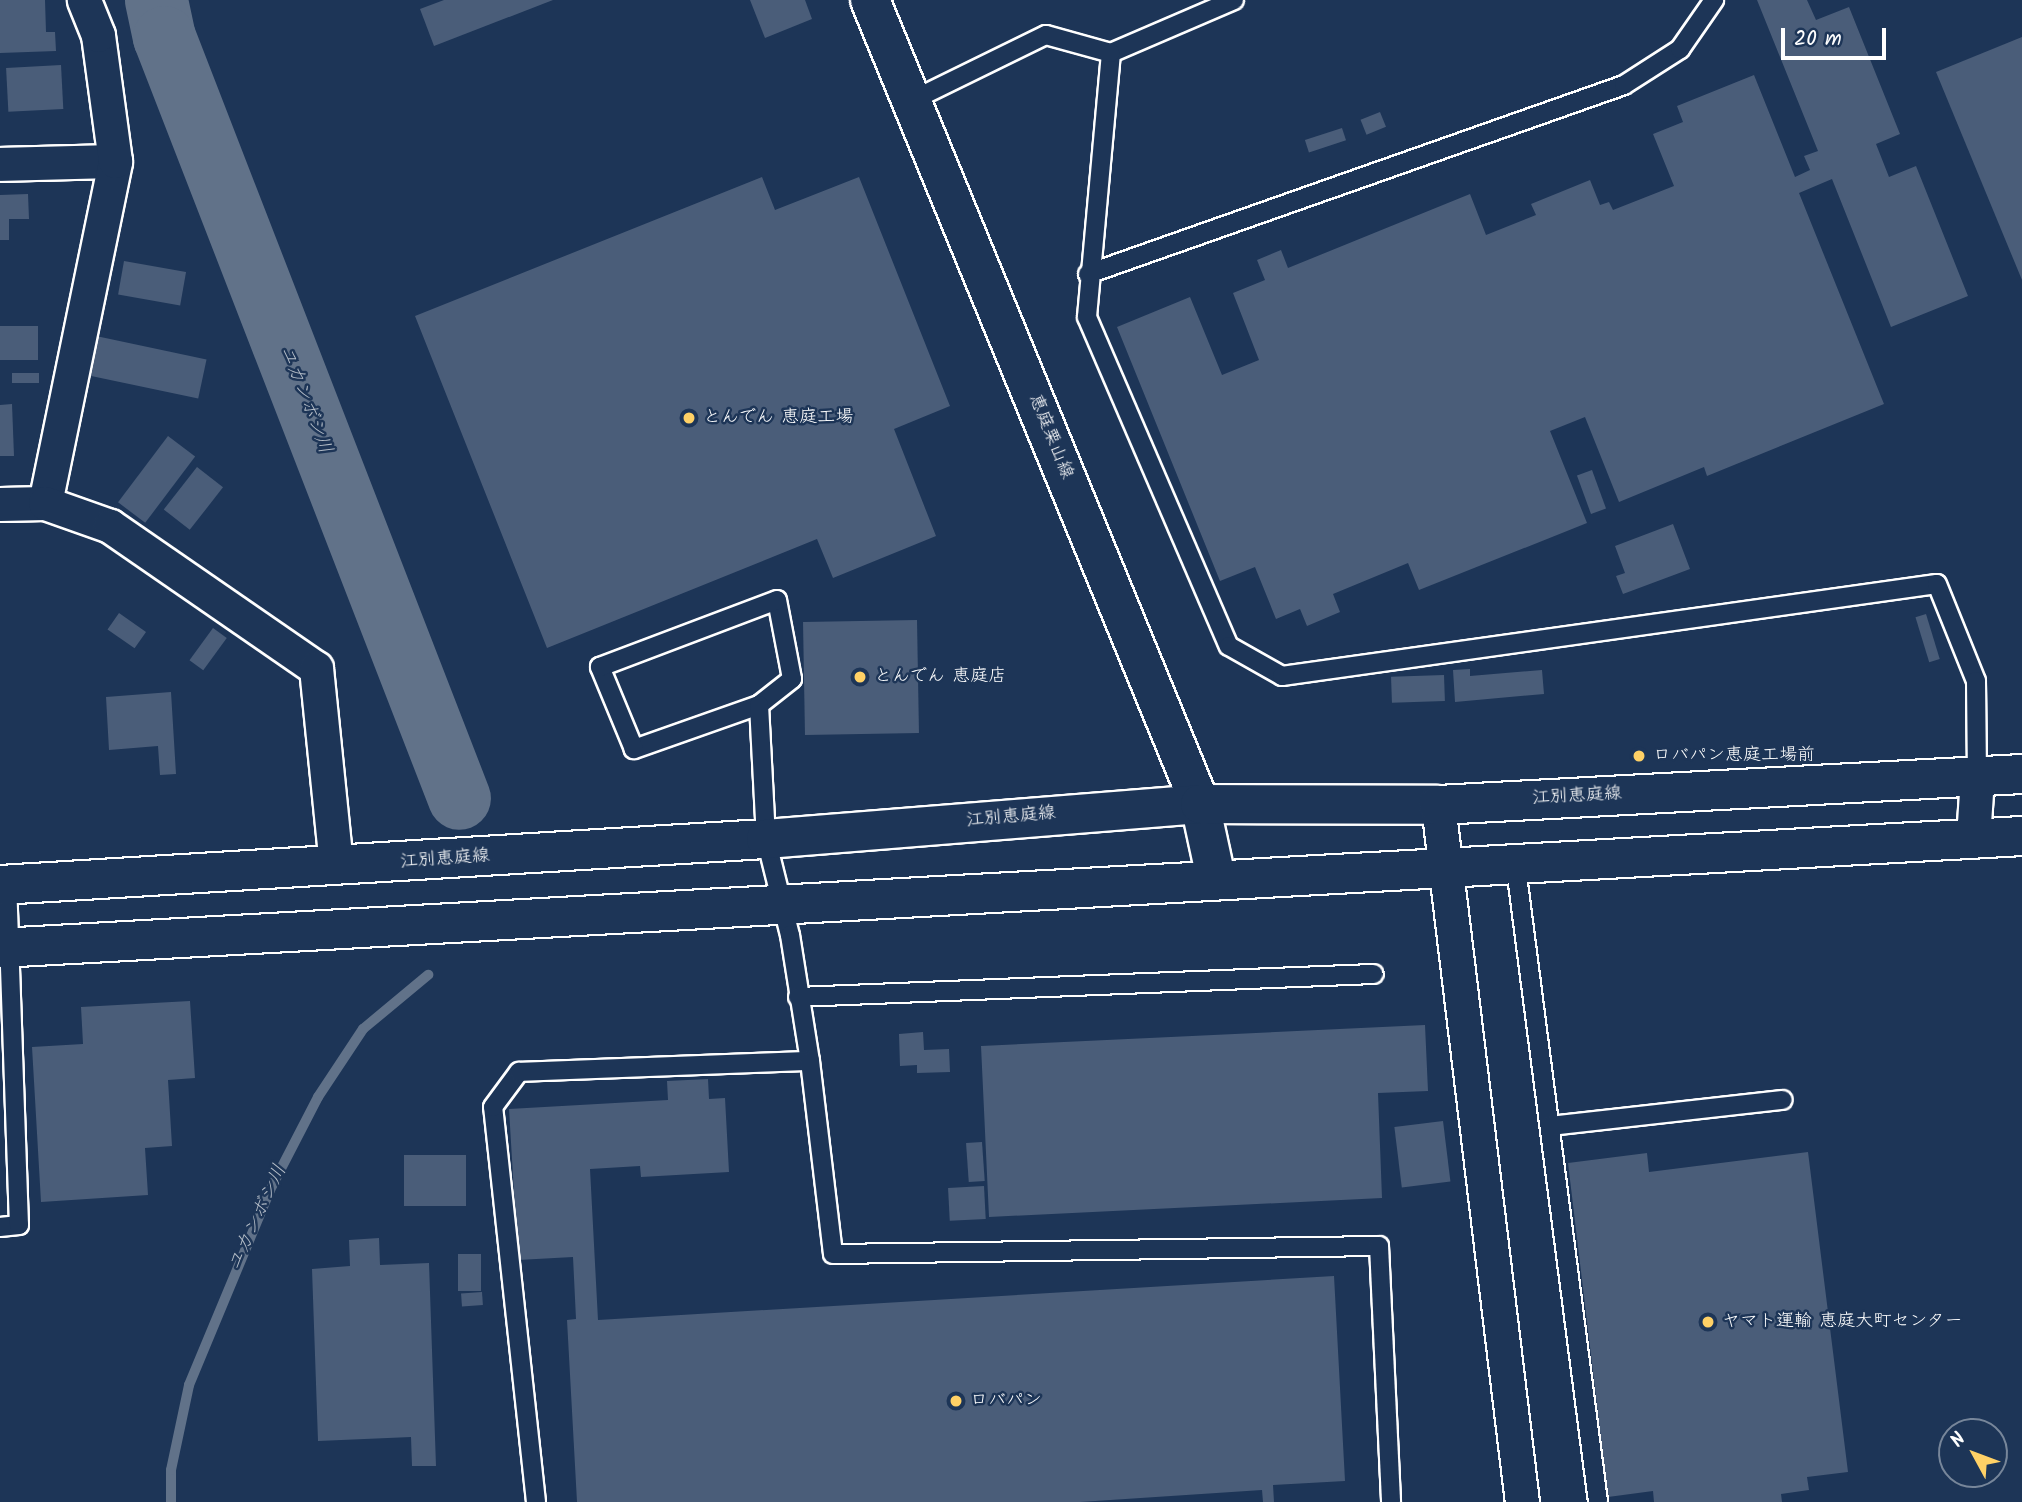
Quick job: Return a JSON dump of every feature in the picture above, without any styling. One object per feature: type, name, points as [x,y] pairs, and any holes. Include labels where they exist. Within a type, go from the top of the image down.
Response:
[{"type":"main road","name":"恵庭栗山線","points":[[870,0],[1200,804],[1216,878]]},
{"type":"main road","name":"江別恵庭線","points":[[4,884],[766,839],[1200,804],[1438,805],[2022,774]]},
{"type":"main road","points":[[4,947],[781,906],[1515,860],[2022,836]]},
{"type":"street","points":[[45,503],[115,161],[98,35],[84,0]]},
{"type":"street","points":[[0,164],[115,161]]},
{"type":"street","points":[[0,504],[45,503],[110,526],[316,668],[336,864]]},
{"type":"street","points":[[1973,838],[1977,777]]},
{"type":"street","points":[[1438,805],[1522,1502]]},
{"type":"lane","points":[[911,101],[1046,35],[1111,53],[1234,0]]},
{"type":"lane","points":[[1088,274],[1624,85],[1680,49],[1714,0]]},
{"type":"lane","points":[[1111,53],[1088,274],[1087,317],[1229,646],[1282,676],[1937,584],[1976,681],[1977,777]]},
{"type":"lane","points":[[777,600],[792,679],[759,705],[634,749],[600,667],[777,600]]},
{"type":"lane","points":[[759,705],[766,839],[810,1061],[833,1254],[1379,1247],[1391,1502]]},
{"type":"lane","points":[[1515,860],[1598,1502]]},
{"type":"lane","points":[[0,1227],[19,1225],[4,947],[4,884]]},
{"type":"lane","points":[[799,997],[1374,974]]},
{"type":"lane","points":[[536,1502],[493,1107],[519,1072],[810,1061]]},
{"type":"lane","points":[[1550,1126],[1783,1100]]},
{"type":"building","points":[[0,0],[45,0],[46,32],[55,32],[56,51],[0,53]]},
{"type":"building","points":[[444,0],[553,0],[434,46],[420,9]]},
{"type":"building","points":[[750,0],[805,0],[812,19],[765,38]]},
{"type":"building","points":[[1757,0],[1807,0],[1816,20],[1849,7],[1900,134],[1876,144],[1889,177],[1916,166],[1968,296],[1891,327],[1832,179],[1799,193],[1884,404],[1707,476],[1704,467],[1619,502],[1585,417],[1550,431],[1587,523],[1419,590],[1408,563],[1333,594],[1340,612],[1307,626],[1300,609],[1276,619],[1255,567],[1220,581],[1117,327],[1190,297],[1222,375],[1259,360],[1233,293],[1265,280],[1257,260],[1281,250],[1288,268],[1470,194],[1486,235],[1536,215],[1531,204],[1590,180],[1600,205],[1609,202],[1613,210],[1674,186],[1653,134],[1683,122],[1677,106],[1754,75],[1795,177],[1810,170],[1804,156],[1818,151]]},
{"type":"building","points":[[2022,37],[2022,280],[1936,72]]},
{"type":"building","points":[[61,65],[63,109],[8,112],[6,68]]},
{"type":"building","points":[[1380,112],[1386,127],[1367,135],[1361,120]]},
{"type":"building","points":[[1342,128],[1346,140],[1309,152],[1305,140]]},
{"type":"building","name":"とんでん 恵庭工場","points":[[762,177],[775,210],[859,177],[950,406],[894,429],[936,536],[833,578],[817,539],[547,648],[415,316]]},
{"type":"building","points":[[28,194],[29,219],[9,219],[9,240],[0,240],[0,195]]},
{"type":"building","points":[[124,261],[186,272],[180,305],[118,294]]},
{"type":"building","points":[[0,326],[38,326],[38,360],[0,360]]},
{"type":"building","points":[[96,336],[207,359],[198,399],[88,375]]},
{"type":"building","points":[[12,373],[39,373],[39,383],[12,383]]},
{"type":"building","points":[[12,404],[14,456],[0,456],[0,405]]},
{"type":"building","points":[[168,436],[195,456],[145,523],[118,502]]},
{"type":"building","points":[[197,467],[223,487],[190,530],[164,510]]},
{"type":"building","points":[[1592,470],[1606,509],[1591,514],[1577,475]]},
{"type":"building","points":[[1673,524],[1690,569],[1623,594],[1616,576],[1625,573],[1615,546]]},
{"type":"building","points":[[119,613],[146,632],[135,648],[108,629]]},
{"type":"building","points":[[1926,614],[1940,659],[1929,662],[1915,617]]},
{"type":"building","name":"とんでん 恵庭店","points":[[917,620],[919,733],[805,735],[803,622]]},
{"type":"building","points":[[213,628],[227,638],[203,670],[189,660]]},
{"type":"building","points":[[1470,669],[1470,676],[1542,670],[1544,694],[1455,702],[1453,670]]},
{"type":"building","points":[[1444,675],[1445,701],[1392,703],[1391,677]]},
{"type":"building","points":[[171,692],[176,774],[160,775],[158,746],[109,750],[106,697]]},
{"type":"building","points":[[190,1001],[195,1078],[168,1080],[172,1146],[145,1148],[148,1195],[41,1202],[32,1047],[83,1044],[81,1007]]},
{"type":"building","points":[[1425,1025],[1428,1091],[1378,1093],[1382,1198],[989,1217],[981,1046]]},
{"type":"building","points":[[923,1032],[924,1050],[949,1049],[950,1072],[917,1073],[917,1065],[900,1066],[899,1034]]},
{"type":"building","name":"ロバパン","points":[[708,1079],[709,1099],[725,1098],[729,1172],[641,1177],[640,1166],[590,1169],[598,1320],[1334,1276],[1345,1481],[1273,1485],[1274,1502],[1263,1502],[1262,1490],[1080,1502],[577,1502],[567,1320],[576,1319],[573,1257],[518,1260],[509,1109],[668,1100],[667,1081]]},
{"type":"building","points":[[1443,1121],[1450,1182],[1402,1188],[1394,1127]]},
{"type":"building","points":[[982,1142],[985,1181],[969,1182],[966,1143]]},
{"type":"building","name":"ヤマト運輸 恵庭大町センター","points":[[1808,1152],[1848,1472],[1807,1477],[1809,1490],[1781,1494],[1782,1502],[1654,1502],[1653,1491],[1608,1497],[1568,1163],[1647,1153],[1649,1172]]},
{"type":"building","points":[[404,1155],[466,1155],[466,1206],[404,1206]]},
{"type":"building","points":[[984,1186],[986,1219],[950,1221],[948,1188]]},
{"type":"building","points":[[379,1238],[380,1265],[429,1263],[436,1466],[412,1466],[411,1437],[318,1441],[312,1269],[350,1266],[349,1240]]},
{"type":"building","points":[[458,1254],[481,1254],[481,1291],[458,1291]]},
{"type":"building","points":[[482,1292],[483,1305],[462,1306],[461,1293]]},
{"type":"waterway","name":"ユカンボシ川","points":[[156,0],[164,37],[459,798]]},
{"type":"waterway","name":"ユカンボシ川","points":[[171,1502],[171,1470],[189,1385],[270,1190],[318,1097],[363,1029],[428,975]]},
{"type":"place","name":"とんでん 恵庭工場","points":[[689,418]]},
{"type":"place","name":"とんでん 恵庭店","points":[[860,677]]},
{"type":"place","name":"ロバパン恵庭工場前","points":[[1639,756]]},
{"type":"place","name":"ヤマト運輸 恵庭大町センター","points":[[1708,1322]]},
{"type":"place","name":"ロバパン","points":[[956,1401]]}]
